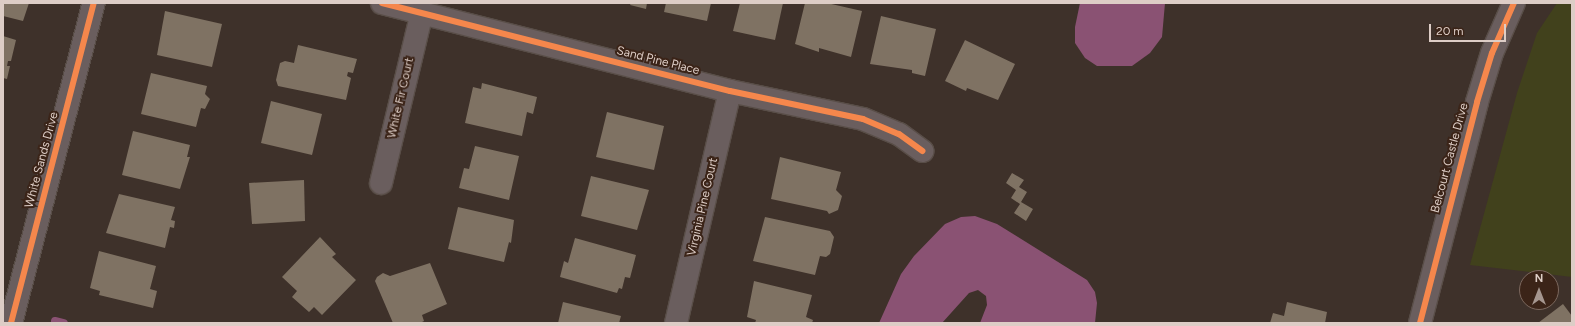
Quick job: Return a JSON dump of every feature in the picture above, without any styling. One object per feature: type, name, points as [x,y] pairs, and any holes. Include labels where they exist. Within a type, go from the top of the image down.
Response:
[{"type":"street","name":"White Sands Drive","points":[[11,323],[94,3]]},
{"type":"street","name":"Sand Pine Place","points":[[382,3],[730,91],[882,125],[899,134],[922,151]]},
{"type":"street","name":"Belcourt Castle Drive","points":[[1420,323],[1477,102],[1494,47],[1514,3]]},
{"type":"street","name":"White Fir Court","points":[[381,183],[422,12]]},
{"type":"street","name":"Virginia Pine Court","points":[[676,323],[730,91]]},
{"type":"shaded area","points":[[1080,3],[1165,3],[1162,37],[1150,53],[1132,66],[1097,66],[1085,58],[1075,43],[1075,27]]},
{"type":"shaded area","points":[[1557,3],[1572,3],[1572,277],[1559,275],[1559,270],[1519,271],[1470,265],[1517,93],[1537,33]]},
{"type":"shaded area","points":[[975,216],[997,224],[1087,280],[1095,292],[1097,303],[1095,323],[980,323],[987,305],[986,296],[978,290],[969,293],[942,323],[879,323],[901,274],[914,256],[945,224],[961,217]]},
{"type":"building","points":[[3,3],[29,3],[23,21],[3,16]]},
{"type":"building","points":[[631,3],[647,3],[646,9],[630,5]]},
{"type":"building","points":[[666,3],[711,3],[707,21],[664,12]]},
{"type":"building","points":[[740,3],[783,3],[775,40],[733,31]]},
{"type":"building","points":[[805,3],[827,3],[862,11],[851,57],[819,48],[819,52],[795,44]]},
{"type":"building","points":[[165,11],[222,24],[212,67],[157,55]]},
{"type":"building","points":[[881,16],[936,29],[925,76],[912,73],[912,70],[870,64]]},
{"type":"building","points":[[3,36],[16,40],[11,61],[8,61],[7,66],[10,66],[7,79],[3,78]]},
{"type":"building","points":[[965,40],[1015,64],[998,100],[967,88],[966,91],[945,81]]},
{"type":"building","points":[[298,45],[357,59],[353,73],[348,72],[347,76],[351,78],[346,100],[278,86],[276,80],[280,63],[285,61],[294,63]]},
{"type":"building","points":[[151,73],[207,86],[205,94],[210,99],[205,109],[201,108],[196,127],[141,114]]},
{"type":"building","points":[[482,83],[537,97],[533,114],[527,112],[522,136],[465,123],[473,87],[481,89]]},
{"type":"building","points":[[271,101],[322,114],[312,155],[261,143]]},
{"type":"building","points":[[607,112],[664,126],[654,170],[596,157]]},
{"type":"building","points":[[133,131],[190,145],[187,157],[190,157],[180,189],[122,175]]},
{"type":"building","points":[[475,146],[519,156],[509,200],[459,188],[464,168],[469,169]]},
{"type":"building","points":[[780,157],[841,172],[836,190],[842,196],[838,210],[829,214],[827,211],[771,199]]},
{"type":"building","points":[[1012,173],[1024,180],[1019,187],[1027,192],[1021,202],[1033,209],[1026,221],[1014,213],[1020,204],[1011,198],[1016,190],[1006,183]]},
{"type":"building","points":[[591,176],[649,190],[637,230],[581,216]]},
{"type":"building","points":[[304,180],[305,221],[252,224],[249,183]]},
{"type":"building","points":[[119,194],[175,207],[171,220],[175,221],[174,228],[170,227],[165,248],[106,233]]},
{"type":"building","points":[[458,207],[514,220],[511,243],[509,242],[504,262],[448,249]]},
{"type":"building","points":[[765,217],[830,231],[834,237],[830,254],[826,257],[820,256],[815,275],[753,261]]},
{"type":"building","points":[[320,237],[336,254],[332,257],[356,280],[322,315],[314,307],[309,312],[292,297],[297,291],[282,277]]},
{"type":"building","points":[[575,238],[636,255],[630,278],[625,277],[622,289],[619,288],[617,293],[560,277],[564,261],[568,263]]},
{"type":"building","points":[[99,251],[156,266],[150,289],[157,291],[153,308],[99,295],[100,291],[90,288]]},
{"type":"building","points":[[430,263],[447,304],[422,315],[424,321],[420,323],[393,323],[375,281],[377,277],[383,273],[390,276]]},
{"type":"building","points":[[754,281],[812,295],[806,317],[813,320],[812,323],[755,323],[756,320],[747,317]]},
{"type":"building","points":[[563,302],[621,316],[619,323],[558,323]]},
{"type":"building","points":[[1287,302],[1327,312],[1325,323],[1270,323],[1273,313],[1284,316]]},
{"type":"building","points":[[1563,304],[1572,316],[1572,323],[1538,323],[1555,310],[1559,310],[1559,307]]},
{"type":"waterway","points":[[55,321],[64,323]]},
{"type":"cycle path","points":[[11,323],[94,3]]},
{"type":"cycle path","points":[[382,3],[730,91],[863,119],[899,134],[922,151]]},
{"type":"cycle path","points":[[1420,323],[1477,102],[1492,53],[1514,3]]}]
